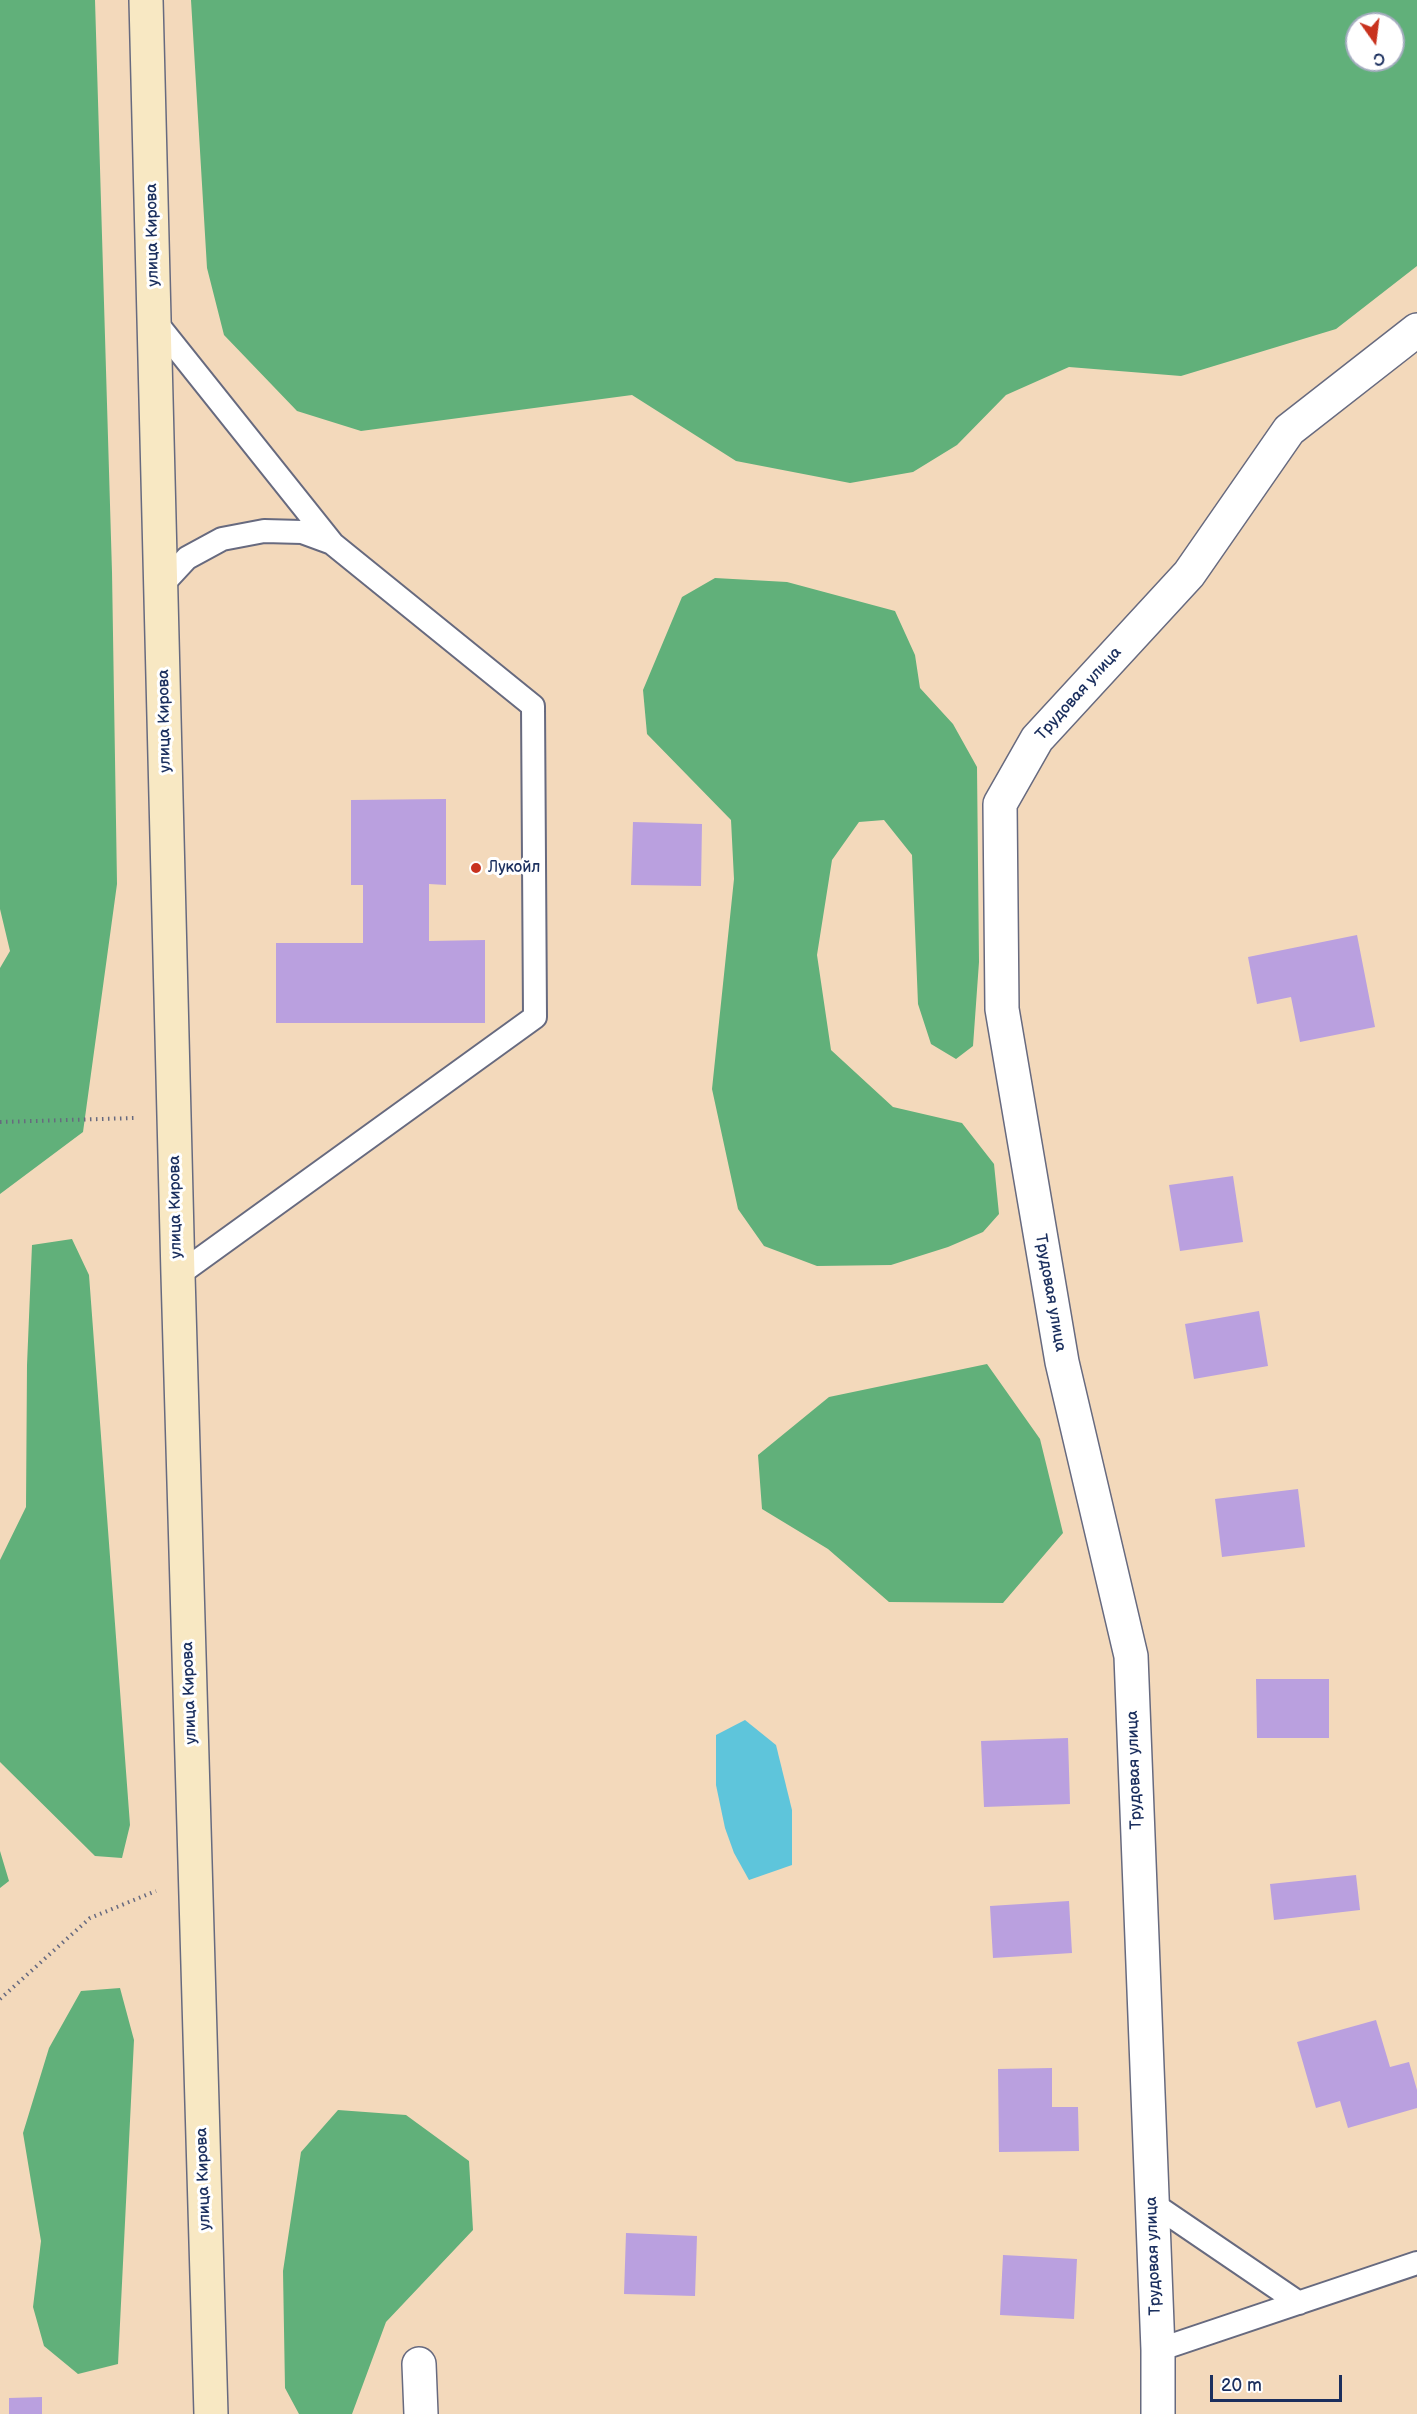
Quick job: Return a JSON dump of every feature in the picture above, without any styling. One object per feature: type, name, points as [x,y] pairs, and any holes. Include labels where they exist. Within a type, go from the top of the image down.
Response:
[{"type":"main road","name":"улица Кирова","points":[[146,0],[178,1275],[211,2414]]},
{"type":"street","name":"Трудовая улица","points":[[1158,2414],[1158,2350],[1131,1656],[1062,1362],[1002,1010],[1000,804],[1037,740],[1189,574],[1289,430],[1417,330]]},
{"type":"street","points":[[419,2364],[421,2414]]},
{"type":"lane","points":[[155,321],[333,544],[533,706],[535,1017],[178,1275]]},
{"type":"lane","points":[[161,586],[187,558],[222,539],[264,531],[302,532],[333,544]]},
{"type":"lane","points":[[1152,2203],[1299,2303]]},
{"type":"lane","points":[[1158,2350],[1417,2262]]},
{"type":"path","points":[[0,1122],[174,1116]]},
{"type":"path","points":[[0,1999],[90,1918],[195,1875]]},
{"type":"green space","points":[[0,0],[95,0],[112,572],[117,884],[83,1132],[0,1194],[0,968],[10,951],[0,909]]},
{"type":"green space","points":[[191,0],[1417,0],[1417,266],[1336,329],[1181,376],[1069,367],[1006,395],[957,445],[913,472],[850,483],[736,461],[632,395],[361,431],[297,411],[224,335],[207,268]]},
{"type":"green space","points":[[715,578],[787,582],[895,611],[915,655],[920,688],[953,724],[977,767],[979,962],[973,1046],[956,1059],[931,1044],[918,1004],[912,855],[884,820],[859,822],[832,860],[817,955],[831,1050],[893,1107],[962,1123],[994,1164],[999,1214],[983,1232],[948,1247],[891,1265],[817,1266],[764,1246],[738,1209],[712,1089],[734,879],[731,820],[647,734],[643,690],[682,597]]},
{"type":"green space","points":[[72,1239],[89,1275],[130,1825],[122,1858],[95,1856],[0,1762],[0,1560],[26,1507],[27,1365],[32,1245]]},
{"type":"green space","points":[[987,1364],[1040,1439],[1063,1533],[1003,1603],[889,1602],[828,1549],[762,1509],[758,1455],[829,1397]]},
{"type":"green space","points":[[0,1851],[9,1881],[0,1888]]},
{"type":"green space","points":[[120,1988],[134,2040],[118,2364],[78,2374],[44,2346],[33,2307],[41,2241],[23,2133],[49,2048],[81,1991]]},
{"type":"green space","points":[[338,2110],[406,2115],[469,2161],[473,2230],[386,2322],[352,2414],[299,2414],[285,2388],[283,2271],[301,2152]]},
{"type":"water","points":[[745,1720],[776,1745],[792,1810],[792,1865],[749,1880],[734,1853],[725,1828],[716,1785],[716,1735]]},
{"type":"building","points":[[446,799],[446,885],[429,884],[429,941],[485,940],[485,1023],[276,1023],[276,943],[363,943],[363,885],[351,885],[351,800]]},
{"type":"building","points":[[633,822],[702,824],[701,886],[631,885]]},
{"type":"building","points":[[1357,935],[1375,1027],[1300,1042],[1291,997],[1257,1004],[1248,957]]},
{"type":"building","points":[[1233,1176],[1243,1242],[1180,1251],[1169,1185]]},
{"type":"building","points":[[1259,1311],[1268,1366],[1194,1379],[1185,1324]]},
{"type":"building","points":[[1298,1489],[1305,1547],[1222,1557],[1215,1499]]},
{"type":"building","points":[[1256,1679],[1329,1679],[1329,1738],[1257,1738]]},
{"type":"building","points":[[1068,1738],[1070,1804],[984,1807],[981,1741]]},
{"type":"building","points":[[1356,1875],[1360,1910],[1274,1920],[1270,1884]]},
{"type":"building","points":[[1069,1901],[1072,1953],[993,1958],[990,1906]]},
{"type":"building","points":[[1376,2020],[1390,2067],[1409,2062],[1417,2090],[1417,2108],[1348,2128],[1340,2101],[1316,2108],[1297,2042]]},
{"type":"building","points":[[1052,2068],[1052,2107],[1078,2107],[1079,2151],[999,2152],[998,2069]]},
{"type":"building","points":[[626,2233],[697,2236],[695,2296],[624,2294]]},
{"type":"building","points":[[1003,2255],[1077,2259],[1074,2319],[1000,2315]]},
{"type":"building","points":[[42,2397],[42,2414],[9,2414],[9,2398]]},
{"type":"place","name":"Лукойл","points":[[476,868]]}]
